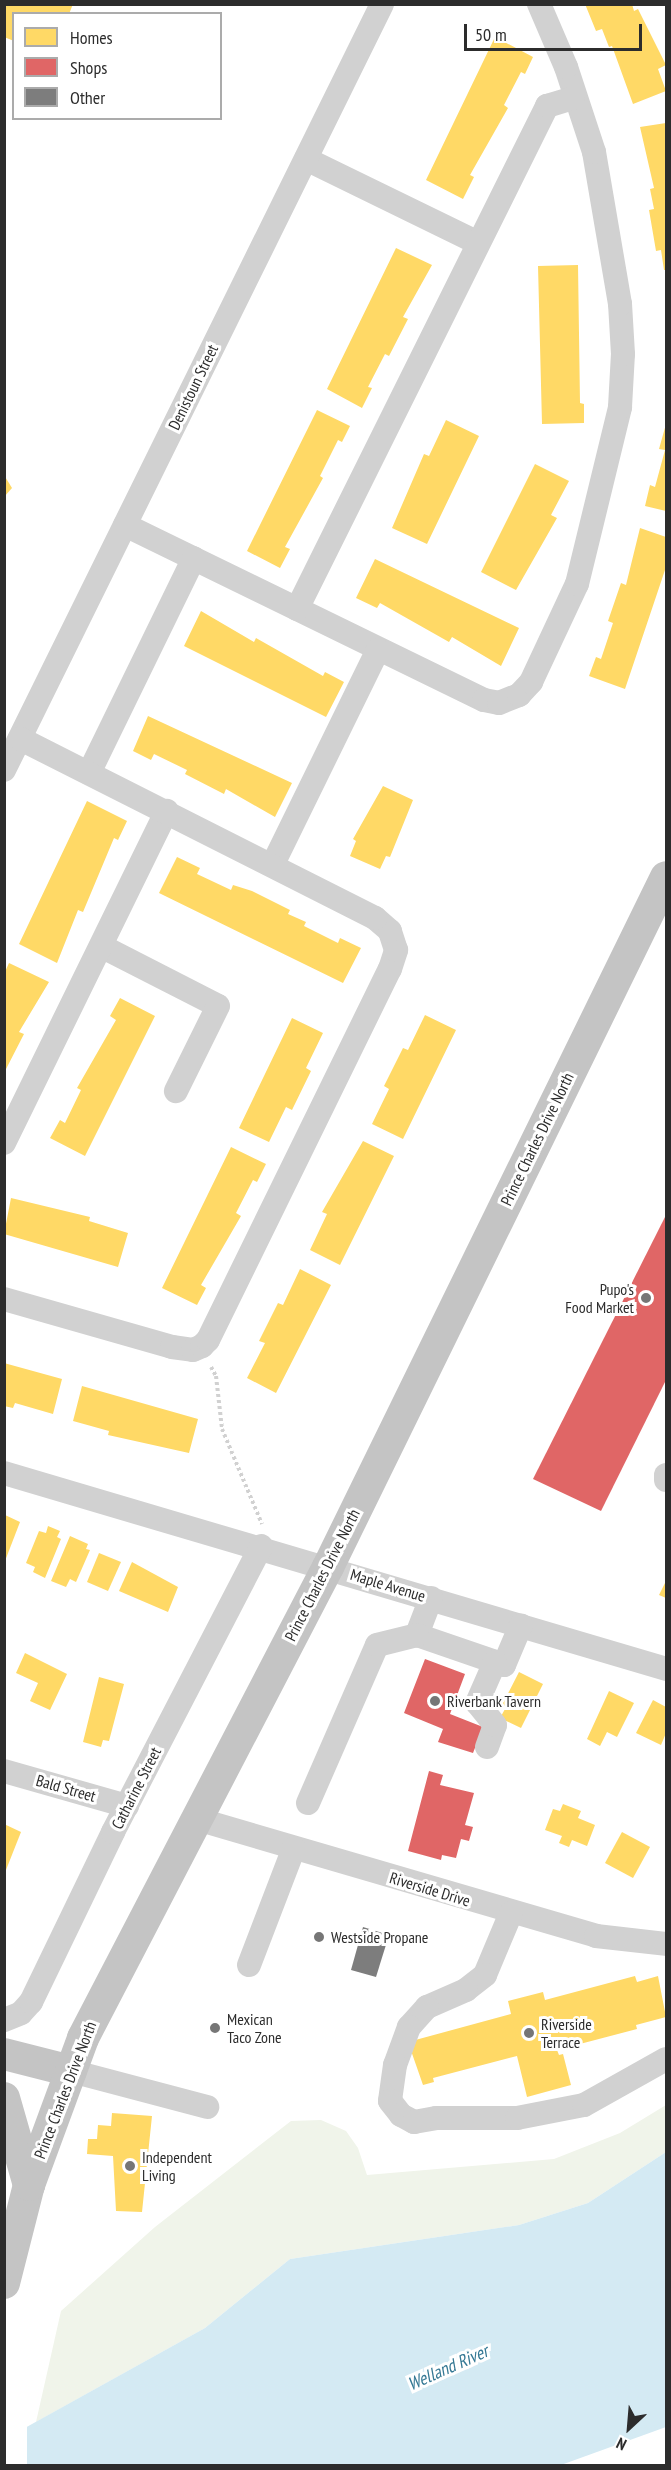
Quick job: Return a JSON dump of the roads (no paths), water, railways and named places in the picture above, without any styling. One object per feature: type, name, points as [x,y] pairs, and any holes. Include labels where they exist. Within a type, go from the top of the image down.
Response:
[{"type":"main road","name":"Prince Charles Drive North","points":[[4,2283],[29,2185],[83,2038],[328,1567],[666,877]]},
{"type":"main road","points":[[4,2054],[71,2071]]},
{"type":"main road","points":[[4,2098],[29,2185]]},
{"type":"street","name":"Denistoun Street","points":[[4,770],[382,4]]},
{"type":"street","points":[[125,525],[484,700],[500,703],[519,695],[531,682],[577,584],[618,418],[623,354],[620,304],[594,153],[573,98],[566,68],[539,4]]},
{"type":"street","points":[[297,609],[476,242],[546,106],[573,98]]},
{"type":"street","points":[[306,159],[476,242]]},
{"type":"street","points":[[89,773],[194,558]]},
{"type":"street","points":[[273,864],[378,650]]},
{"type":"street","points":[[4,1299],[172,1347],[193,1350],[201,1346],[219,1319],[390,969],[396,950],[395,941],[385,924],[273,864],[20,739]]},
{"type":"street","points":[[4,1143],[167,811]]},
{"type":"street","points":[[101,946],[218,1006],[176,1090]]},
{"type":"street","name":"Maple Avenue","points":[[4,1473],[258,1545],[666,1669]]},
{"type":"street","points":[[666,1475],[666,1480]]},
{"type":"street","name":"Catharine Street","points":[[4,2020],[26,2009],[258,1545]]},
{"type":"street","points":[[417,1635],[431,1598]]},
{"type":"street","points":[[308,1803],[378,1645],[417,1635],[504,1665],[520,1625]]},
{"type":"street","points":[[487,1747],[495,1725],[477,1703],[495,1662]]},
{"type":"street","name":"Bald Street","points":[[4,1771],[127,1806]]},
{"type":"street","name":"Riverside Drive","points":[[197,1820],[596,1936],[666,1944]]},
{"type":"street","points":[[249,1965],[294,1848]]},
{"type":"street","points":[[511,1913],[485,1975],[466,1990],[427,2007],[409,2027],[395,2065],[390,2101],[401,2115],[414,2122],[436,2118],[517,2118],[585,2105],[666,2059]]},
{"type":"street","points":[[71,2071],[207,2107]]},
{"type":"water","name":"Welland River","points":[[666,2152],[666,2427],[561,2465],[5,2466],[5,2439],[205,2328],[290,2259],[519,2225],[588,2203]]},
{"type":"place","name":"Pupo's Food Market","points":[[646,1298]]},
{"type":"place","name":"Riverbank Tavern","points":[[435,1701]]},
{"type":"place","name":"Westside Propane","points":[[319,1937]]},
{"type":"place","name":"Mexican Taco Zone","points":[[215,2028]]},
{"type":"place","name":"Riverside Terrace","points":[[529,2033]]},
{"type":"place","name":"Independent Living","points":[[130,2166]]}]
